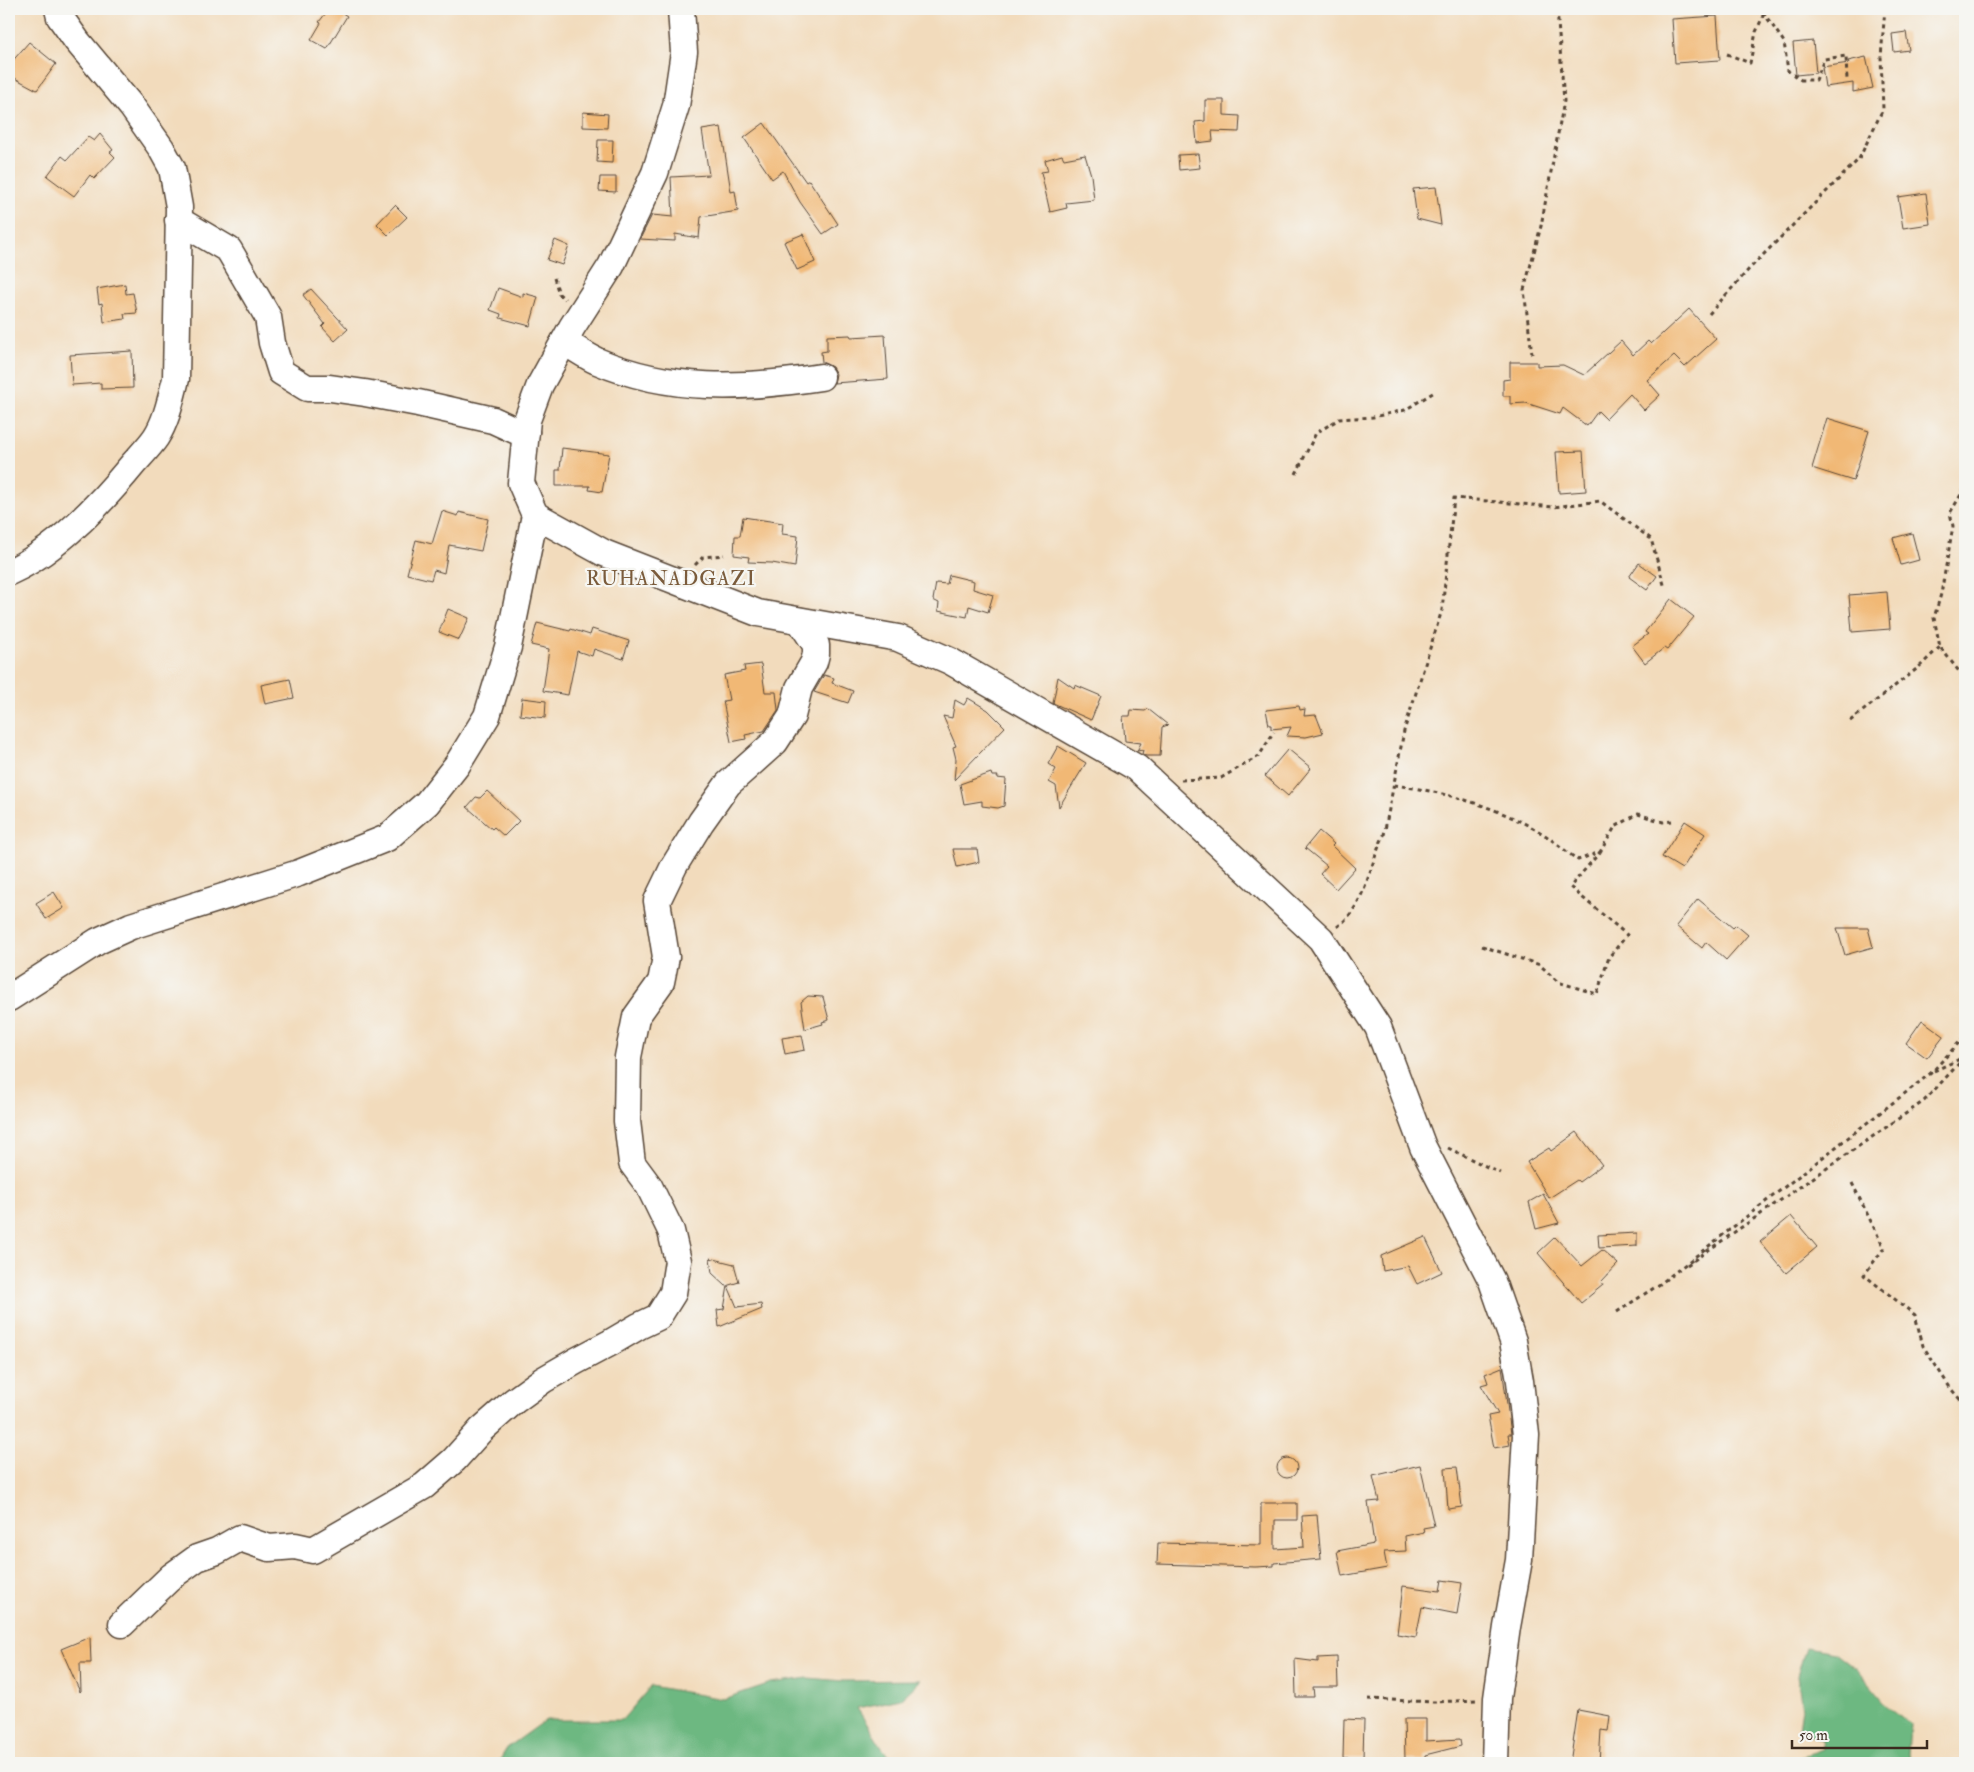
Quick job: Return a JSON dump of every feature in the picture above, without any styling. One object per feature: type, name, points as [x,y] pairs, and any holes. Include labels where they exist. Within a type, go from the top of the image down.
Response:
[{"type":"street","points":[[9,572],[27,564],[70,530],[124,476],[156,436],[170,405],[176,379],[179,207],[172,168],[161,148],[132,108],[77,41],[60,17],[58,9]]},
{"type":"street","points":[[9,998],[98,941],[131,926],[299,873],[387,838],[426,803],[457,766],[487,716],[508,647],[535,516],[521,483],[527,420],[540,385],[610,266],[655,173],[676,106],[684,52],[682,9]]},
{"type":"street","points":[[178,220],[229,250],[268,317],[272,343],[281,372],[306,388],[330,388],[365,392],[493,420],[517,431],[526,432]]},
{"type":"street","points":[[564,342],[597,361],[636,374],[669,381],[719,387],[747,387],[820,377]]},
{"type":"street","points":[[535,516],[604,553],[758,614],[898,638],[981,678],[1138,768],[1321,939],[1378,1027],[1423,1146],[1492,1281],[1513,1341],[1526,1435],[1519,1560],[1497,1698],[1495,1763]]},
{"type":"street","points":[[122,1624],[172,1576],[196,1558],[240,1538],[269,1548],[295,1546],[313,1550],[376,1515],[424,1486],[454,1460],[481,1430],[514,1401],[543,1380],[658,1317],[673,1293],[678,1261],[671,1231],[664,1214],[649,1186],[632,1163],[627,1121],[628,1058],[636,1017],[661,982],[666,957],[657,901],[674,866],[728,784],[775,742],[792,716],[799,688],[814,662],[816,654],[816,646],[800,621]]},
{"type":"path","points":[[1532,354],[1524,290],[1541,226],[1564,101],[1557,9]]},
{"type":"path","points":[[1709,314],[1750,268],[1859,159],[1883,109],[1881,57],[1885,9]]},
{"type":"path","points":[[1726,54],[1750,63],[1762,10]]},
{"type":"path","points":[[1762,10],[1784,42],[1788,71],[1801,80],[1816,80],[1824,59],[1846,56],[1847,80]]},
{"type":"path","points":[[1296,474],[1316,433],[1339,419],[1373,417],[1405,410],[1436,391]]},
{"type":"path","points":[[1965,488],[1950,513],[1953,526],[1942,594],[1934,618],[1940,647],[1965,679]]},
{"type":"path","points":[[1321,939],[1348,919],[1366,885],[1378,847],[1384,835],[1404,730],[1442,610],[1454,498],[1554,507],[1600,501],[1651,539],[1665,588]]},
{"type":"path","points":[[1850,721],[1868,709],[1940,647]]},
{"type":"path","points":[[1152,782],[1221,778],[1258,756],[1274,732]]},
{"type":"path","points":[[1394,785],[1424,789],[1483,805],[1540,832],[1578,860],[1600,852]]},
{"type":"path","points":[[1482,946],[1540,965],[1558,982],[1597,994],[1609,957],[1627,935],[1570,887],[1600,852],[1615,827],[1638,814],[1663,822],[1672,821]]},
{"type":"path","points":[[1660,1284],[1932,1073],[1965,1036]]},
{"type":"path","points":[[1932,1073],[1965,1057]]},
{"type":"path","points":[[1617,1312],[1924,1101],[1965,1057]]},
{"type":"path","points":[[1417,1131],[1459,1154],[1500,1173]]},
{"type":"path","points":[[1852,1183],[1884,1248],[1864,1275],[1915,1315],[1924,1346],[1951,1389],[1965,1405]]},
{"type":"path","points":[[1368,1699],[1434,1702],[1490,1701],[1497,1698]]},
{"type":"green space","points":[[1806,1647],[1835,1652],[1857,1669],[1886,1704],[1911,1725],[1910,1763],[1781,1763],[1823,1750],[1822,1740],[1799,1729],[1802,1708],[1797,1676]]},
{"type":"green space","points":[[808,1678],[843,1681],[921,1680],[901,1699],[857,1708],[882,1748],[896,1763],[498,1763],[507,1748],[546,1720],[622,1720],[651,1686],[723,1699],[771,1683]]},
{"type":"building","points":[[329,9],[336,9],[347,16],[327,49],[311,40],[321,23],[319,22]]},
{"type":"building","points":[[1717,16],[1720,60],[1675,63],[1672,19]]},
{"type":"building","points":[[1906,32],[1909,50],[1894,52],[1892,34]]},
{"type":"building","points":[[1813,41],[1816,73],[1796,75],[1793,43]]},
{"type":"building","points":[[29,42],[56,64],[37,90],[9,75],[9,65]]},
{"type":"building","points":[[1866,57],[1873,88],[1853,92],[1853,83],[1825,87],[1822,67],[1849,63],[1848,61]]},
{"type":"building","points":[[1205,100],[1224,100],[1224,115],[1240,116],[1239,132],[1212,131],[1213,141],[1197,143],[1195,122],[1205,121]]},
{"type":"building","points":[[583,112],[608,114],[607,128],[583,127]]},
{"type":"building","points":[[764,123],[806,182],[809,180],[838,224],[823,234],[800,202],[783,171],[772,179],[744,138]]},
{"type":"building","points":[[721,127],[731,192],[735,191],[738,211],[701,217],[699,238],[675,234],[675,241],[640,239],[652,215],[673,217],[671,177],[709,175],[702,130]]},
{"type":"building","points":[[100,134],[113,150],[110,152],[115,157],[94,179],[90,175],[74,196],[47,176],[62,156],[67,160],[88,137],[94,141]]},
{"type":"building","points":[[598,140],[613,140],[612,163],[597,162]]},
{"type":"building","points":[[1198,154],[1200,168],[1179,170],[1178,155]]},
{"type":"building","points":[[1062,155],[1064,159],[1085,155],[1091,175],[1094,200],[1066,203],[1067,208],[1050,212],[1041,172],[1048,171],[1045,160]]},
{"type":"building","points":[[600,177],[616,177],[616,192],[599,191]]},
{"type":"building","points":[[1436,187],[1441,225],[1417,219],[1413,189]]},
{"type":"building","points":[[1926,193],[1930,224],[1903,228],[1898,197]]},
{"type":"building","points":[[395,205],[407,217],[388,235],[377,224]]},
{"type":"building","points":[[803,234],[815,262],[797,270],[784,242]]},
{"type":"building","points":[[555,240],[569,246],[562,265],[547,260]]},
{"type":"building","points":[[125,284],[126,294],[133,293],[137,313],[124,314],[125,319],[104,322],[102,303],[99,304],[97,289]]},
{"type":"building","points":[[498,288],[523,297],[523,293],[538,297],[530,326],[500,318],[501,314],[490,310]]},
{"type":"building","points":[[311,289],[348,329],[335,341],[322,327],[325,324],[303,295]]},
{"type":"building","points":[[1689,309],[1716,339],[1685,367],[1674,356],[1647,380],[1660,395],[1644,410],[1630,394],[1606,419],[1598,411],[1587,426],[1563,408],[1560,414],[1526,403],[1510,404],[1510,396],[1503,396],[1503,380],[1510,379],[1510,362],[1537,362],[1537,366],[1563,365],[1584,375],[1621,341],[1633,355],[1648,341],[1651,344]]},
{"type":"building","points":[[850,335],[851,337],[885,335],[888,379],[834,383],[836,374],[832,367],[822,362],[821,352],[827,351],[827,336]]},
{"type":"building","points":[[132,351],[133,388],[101,389],[101,383],[72,385],[70,355]]},
{"type":"building","points":[[1827,418],[1869,431],[1853,481],[1812,468]]},
{"type":"building","points":[[562,448],[609,454],[602,492],[589,490],[590,486],[556,486],[556,470],[560,470]]},
{"type":"building","points":[[1583,451],[1586,491],[1559,493],[1556,452]]},
{"type":"building","points":[[442,511],[458,516],[459,512],[488,519],[481,551],[449,545],[444,573],[434,570],[431,580],[407,574],[416,540],[432,544]]},
{"type":"building","points":[[743,517],[783,523],[782,534],[798,536],[795,567],[772,563],[748,562],[749,557],[734,555],[735,536],[740,536]]},
{"type":"building","points":[[1912,533],[1919,560],[1901,565],[1893,538]]},
{"type":"building","points":[[1639,563],[1657,576],[1647,590],[1629,577]]},
{"type":"building","points":[[949,575],[974,581],[973,589],[993,595],[988,612],[969,606],[967,617],[938,611],[939,603],[933,600],[936,583],[947,584]]},
{"type":"building","points":[[1887,592],[1890,629],[1852,632],[1849,595]]},
{"type":"building","points":[[1671,599],[1694,617],[1667,650],[1664,648],[1645,663],[1632,646],[1648,634],[1645,632]]},
{"type":"building","points":[[448,609],[469,618],[459,640],[439,632]]},
{"type":"building","points":[[537,623],[570,631],[571,629],[590,635],[592,629],[629,641],[623,659],[594,649],[592,656],[577,651],[568,695],[543,691],[549,649],[531,645]]},
{"type":"building","points":[[761,664],[765,692],[776,692],[778,710],[764,731],[745,735],[746,739],[731,742],[723,701],[729,700],[724,675],[745,671],[744,666]]},
{"type":"building","points":[[824,675],[834,678],[832,683],[853,691],[848,703],[814,692]]},
{"type":"building","points":[[1058,677],[1074,688],[1075,685],[1101,696],[1091,720],[1053,703]]},
{"type":"building","points":[[290,679],[294,698],[265,704],[261,685]]},
{"type":"building","points":[[522,698],[546,701],[545,718],[520,715]]},
{"type":"building","points":[[968,698],[988,710],[1005,727],[954,780],[956,759],[953,747],[956,746],[943,716],[952,718],[955,700],[964,705]]},
{"type":"building","points":[[1299,706],[1300,710],[1305,709],[1304,716],[1316,715],[1323,733],[1306,737],[1287,736],[1291,727],[1271,729],[1266,710]]},
{"type":"building","points":[[1148,709],[1168,725],[1162,727],[1160,756],[1146,756],[1142,754],[1143,750],[1137,751],[1141,743],[1125,741],[1123,716],[1130,716],[1131,710],[1145,711]]},
{"type":"building","points":[[1058,746],[1086,763],[1059,807],[1056,786],[1049,782],[1056,769],[1048,764]]},
{"type":"building","points":[[1288,749],[1311,768],[1288,796],[1265,776]]},
{"type":"building","points":[[991,773],[992,776],[998,776],[997,778],[1006,779],[1004,806],[998,808],[982,806],[982,801],[964,804],[960,784]]},
{"type":"building","points":[[487,791],[519,821],[504,836],[494,827],[492,829],[467,807],[476,797],[480,798]]},
{"type":"building","points":[[1685,821],[1705,834],[1682,869],[1662,857]]},
{"type":"building","points":[[1319,831],[1334,844],[1332,846],[1355,868],[1336,889],[1320,874],[1327,866],[1305,848]]},
{"type":"building","points":[[953,849],[977,849],[979,862],[957,867]]},
{"type":"building","points":[[54,892],[64,908],[46,919],[36,903]]},
{"type":"building","points":[[1698,899],[1733,928],[1736,925],[1748,935],[1726,960],[1706,942],[1702,948],[1676,926]]},
{"type":"building","points":[[1837,928],[1868,928],[1873,947],[1845,955]]},
{"type":"building","points":[[808,996],[823,997],[829,1020],[822,1022],[823,1024],[805,1029],[801,1002]]},
{"type":"building","points":[[1922,1020],[1944,1036],[1927,1058],[1906,1043]]},
{"type":"building","points":[[802,1035],[805,1050],[785,1054],[782,1038]]},
{"type":"building","points":[[1577,1132],[1602,1165],[1579,1182],[1577,1180],[1549,1198],[1527,1162],[1549,1148],[1551,1151]]},
{"type":"building","points":[[1543,1194],[1559,1223],[1536,1229],[1529,1202]]},
{"type":"building","points":[[1791,1216],[1817,1247],[1786,1273],[1760,1242]]},
{"type":"building","points":[[1637,1233],[1637,1246],[1599,1248],[1598,1235]]},
{"type":"building","points":[[1425,1237],[1442,1272],[1417,1284],[1408,1266],[1383,1271],[1381,1256]]},
{"type":"building","points":[[1555,1237],[1582,1266],[1602,1250],[1618,1264],[1601,1282],[1603,1285],[1581,1303],[1538,1253]]},
{"type":"building","points":[[710,1258],[734,1264],[739,1282],[726,1286],[712,1273]]},
{"type":"building","points":[[728,1286],[737,1307],[761,1304],[762,1309],[719,1327],[717,1310],[724,1309]]},
{"type":"building","points":[[1502,1367],[1511,1434],[1508,1434],[1510,1445],[1494,1448],[1488,1416],[1498,1414],[1481,1385],[1488,1383],[1485,1374]]},
{"type":"building","points":[[1287,1458],[1294,1461],[1297,1468],[1294,1475],[1287,1478],[1280,1475],[1277,1468],[1280,1461]]},
{"type":"building","points":[[1420,1465],[1434,1526],[1423,1528],[1424,1532],[1405,1536],[1406,1551],[1384,1552],[1387,1568],[1342,1576],[1337,1551],[1374,1544],[1368,1502],[1379,1501],[1373,1476]]},
{"type":"building","points":[[1457,1467],[1462,1507],[1448,1509],[1445,1468]]},
{"type":"building","points":[[1261,1503],[1297,1503],[1297,1520],[1275,1520],[1275,1549],[1304,1547],[1302,1516],[1317,1515],[1321,1559],[1274,1563],[1274,1566],[1255,1567],[1157,1564],[1158,1543],[1261,1545]]},
{"type":"building","points":[[1442,1580],[1462,1583],[1457,1614],[1422,1607],[1416,1637],[1397,1634],[1403,1586],[1440,1591]]},
{"type":"building","points":[[90,1637],[91,1663],[80,1663],[80,1692],[61,1649]]},
{"type":"building","points":[[1337,1657],[1338,1687],[1313,1687],[1314,1697],[1296,1697],[1295,1659],[1318,1662],[1318,1658]]},
{"type":"building","points":[[1578,1710],[1610,1716],[1608,1731],[1601,1730],[1599,1763],[1570,1763]]},
{"type":"building","points":[[1344,1719],[1364,1720],[1363,1758],[1343,1758]]},
{"type":"building","points":[[1404,1719],[1426,1719],[1426,1741],[1460,1739],[1461,1746],[1425,1755],[1425,1760],[1405,1760]]},
{"type":"district","name":"RUHANADGAZI","points":[[671,578]]}]
